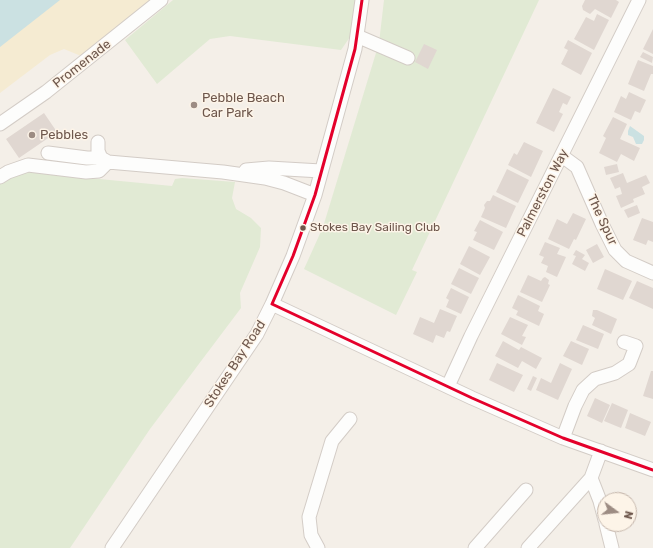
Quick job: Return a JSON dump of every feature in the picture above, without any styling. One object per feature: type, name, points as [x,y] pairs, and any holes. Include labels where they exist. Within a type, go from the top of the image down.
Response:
[{"type":"street","name":"Promenade","points":[[0,124],[46,92],[161,0]]},
{"type":"street","name":"Stokes Bay Road","points":[[112,548],[257,334],[272,304],[295,250],[315,195],[357,36],[362,0]]},
{"type":"street","name":"Palmerston Way","points":[[448,386],[471,336],[639,0]]},
{"type":"street","points":[[357,36],[408,58]]},
{"type":"street","points":[[98,142],[98,151],[104,160]]},
{"type":"street","points":[[48,152],[87,158],[223,172],[265,178],[284,183],[315,195]]},
{"type":"street","name":"The Spur","points":[[562,156],[577,167],[602,224],[616,250],[626,261],[653,272]]},
{"type":"street","points":[[0,177],[8,172],[28,165],[86,172],[99,171],[104,160]]},
{"type":"street","points":[[223,172],[269,168],[321,171]]},
{"type":"street","points":[[272,304],[563,438],[653,470]]},
{"type":"street","points":[[563,438],[575,406],[583,390],[595,379],[615,373],[629,364],[636,346],[624,342]]},
{"type":"street","points":[[318,548],[311,535],[309,517],[332,441],[350,419]]},
{"type":"street","points":[[528,548],[591,478],[601,451]]},
{"type":"street","points":[[591,478],[597,493]]},
{"type":"street","points":[[474,548],[526,490]]},
{"type":"street","points":[[608,532],[612,548]]},
{"type":"green space","points":[[173,0],[359,0],[350,37],[341,50],[230,36],[210,39],[157,84],[125,40]]},
{"type":"green space","points":[[384,0],[539,0],[412,270],[417,272],[396,315],[304,269],[323,227],[379,43]]},
{"type":"green space","points":[[6,170],[172,186],[175,179],[182,178],[235,182],[232,198],[236,209],[251,218],[261,228],[260,247],[240,293],[241,308],[150,429],[70,548],[0,548],[0,174]]},
{"type":"sand","points":[[0,0],[152,0],[81,56],[64,49],[50,55],[0,93]]},
{"type":"shaded area","points":[[0,0],[60,0],[0,47]]},
{"type":"shaded area","points":[[630,126],[644,136],[642,144],[636,144],[633,137],[628,135]]},
{"type":"building","points":[[585,0],[616,0],[619,2],[611,18],[595,9],[590,14],[583,10],[582,6]]},
{"type":"building","points":[[597,14],[609,20],[594,50],[574,39],[586,17],[594,21]]},
{"type":"building","points":[[653,29],[653,54],[643,49]]},
{"type":"building","points":[[568,40],[592,53],[581,75],[561,64],[568,50],[564,48]]},
{"type":"building","points":[[424,44],[437,50],[428,69],[415,62]]},
{"type":"building","points":[[643,52],[653,57],[652,63],[640,57]]},
{"type":"building","points":[[638,60],[653,66],[653,74],[651,74],[644,91],[628,84]]},
{"type":"building","points":[[553,88],[571,97],[567,105],[563,103],[559,112],[563,114],[554,132],[536,123]]},
{"type":"building","points":[[629,92],[646,100],[640,113],[635,111],[631,120],[614,112],[621,96],[626,99]]},
{"type":"building","name":"Pebbles","points":[[44,113],[57,132],[19,158],[6,139]]},
{"type":"building","points":[[613,117],[627,124],[620,139],[640,148],[634,161],[621,154],[617,162],[599,153],[606,138],[603,136]]},
{"type":"building","points":[[524,142],[543,151],[531,177],[508,165],[514,153],[517,155]]},
{"type":"building","points":[[617,164],[619,172],[606,175],[604,167]]},
{"type":"building","points":[[507,169],[529,180],[518,203],[496,192]]},
{"type":"building","points":[[623,173],[627,183],[646,175],[650,183],[642,187],[645,194],[633,199],[634,202],[621,208],[616,196],[622,194],[620,187],[615,189],[610,178]]},
{"type":"building","points":[[493,195],[516,206],[506,228],[481,217],[485,208],[484,205],[487,201],[490,201]]},
{"type":"building","points":[[637,205],[640,213],[628,218],[624,210]]},
{"type":"building","points":[[573,213],[586,219],[576,240],[574,239],[569,249],[548,239],[557,219],[567,224]]},
{"type":"building","points":[[642,218],[653,222],[653,242],[648,240],[646,245],[633,240]]},
{"type":"building","points":[[480,220],[503,232],[494,250],[473,240],[477,232],[474,231]]},
{"type":"building","points":[[545,242],[560,248],[557,254],[566,257],[557,277],[546,272],[548,266],[541,263],[544,257],[539,255]]},
{"type":"building","points":[[597,244],[604,257],[593,263],[586,250]]},
{"type":"building","points":[[469,246],[490,257],[480,275],[460,264]]},
{"type":"building","points":[[576,250],[585,255],[582,259],[589,263],[585,271],[572,264],[576,256],[573,255]]},
{"type":"building","points":[[459,268],[479,278],[471,294],[451,284]]},
{"type":"building","points":[[605,269],[632,281],[623,300],[597,289]]},
{"type":"building","points":[[528,275],[541,281],[545,277],[549,280],[548,284],[550,285],[542,302],[520,292]]},
{"type":"building","points":[[637,281],[653,288],[653,309],[629,298]]},
{"type":"building","points":[[451,288],[469,297],[461,314],[446,307],[449,300],[446,298]]},
{"type":"building","points":[[518,295],[540,306],[538,311],[544,314],[539,326],[516,315],[518,311],[512,308]]},
{"type":"building","points":[[440,309],[457,316],[450,332],[447,331],[444,338],[436,335],[433,343],[413,334],[420,317],[434,323]]},
{"type":"building","points":[[593,310],[597,310],[617,319],[611,334],[592,325],[595,318],[592,316]]},
{"type":"building","points":[[510,317],[528,325],[522,336],[526,337],[522,345],[501,334]]},
{"type":"building","points":[[583,325],[604,334],[598,349],[576,340]]},
{"type":"building","points":[[503,341],[519,350],[521,347],[542,358],[536,369],[522,361],[518,368],[495,356]]},
{"type":"building","points":[[571,341],[589,349],[582,365],[563,356]]},
{"type":"building","points":[[497,363],[523,375],[514,392],[489,380]]},
{"type":"building","points":[[560,363],[572,369],[558,400],[536,390],[541,378],[551,383]]},
{"type":"building","points":[[651,371],[653,371],[653,399],[643,396]]},
{"type":"building","points":[[533,376],[537,378],[531,391],[527,389]]},
{"type":"building","points":[[595,398],[610,405],[602,423],[587,416]]},
{"type":"building","points":[[612,403],[628,410],[621,428],[604,421]]},
{"type":"building","points":[[630,413],[651,422],[645,436],[625,428]]},
{"type":"transit line","points":[[362,0],[355,49],[315,195],[293,256],[272,304],[472,398],[563,438],[653,470]]},
{"type":"place","name":"Pebble Beach Car Park","points":[[194,105]]},
{"type":"place","name":"Pebbles","points":[[32,135]]},
{"type":"place","name":"Stokes Bay Sailing Club","points":[[303,228]]}]
